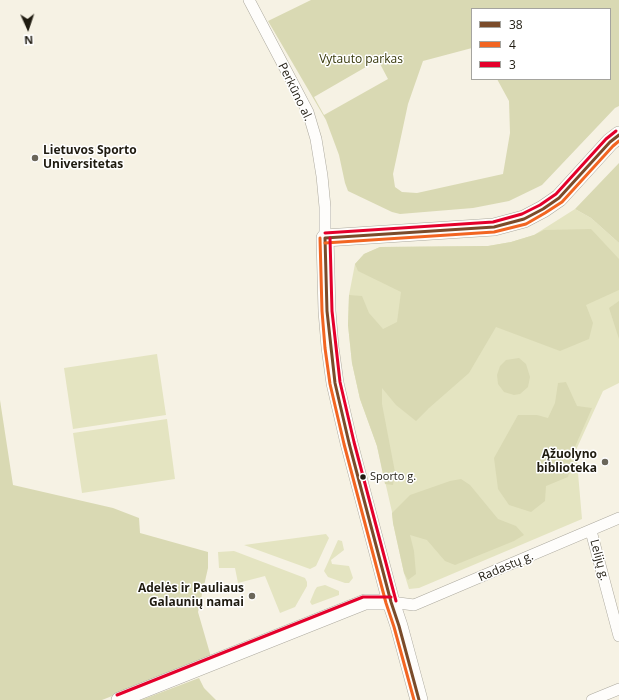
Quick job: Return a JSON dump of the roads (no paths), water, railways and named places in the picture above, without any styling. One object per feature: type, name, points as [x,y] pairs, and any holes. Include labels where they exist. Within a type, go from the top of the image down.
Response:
[{"type":"main road","points":[[419,700],[348,443],[335,383],[327,311],[325,238],[494,227],[524,219],[543,209],[559,198],[610,142],[619,135]]},
{"type":"street","name":"Perkūno al.","points":[[248,0],[308,112],[316,139],[322,176],[325,207],[325,238]]},
{"type":"street","name":"Radastų g.","points":[[391,602],[414,605],[619,518]]},
{"type":"street","name":"Lelijų g.","points":[[591,531],[619,636]]},
{"type":"street","points":[[119,700],[365,602],[391,602]]},
{"type":"street","points":[[592,700],[619,688]]},
{"type":"place","name":"Lietuvos Sporto Universitetas","points":[[35,158]]},
{"type":"place","name":"Ąžuolyno biblioteka","points":[[605,462]]},
{"type":"place","name":"Sporto g.","points":[[363,477]]},
{"type":"place","name":"Adelės ir Pauliaus Galaunių namai","points":[[252,596]]},
{"type":"park label","name":"Vytauto parkas","points":[[361,60]]}]
